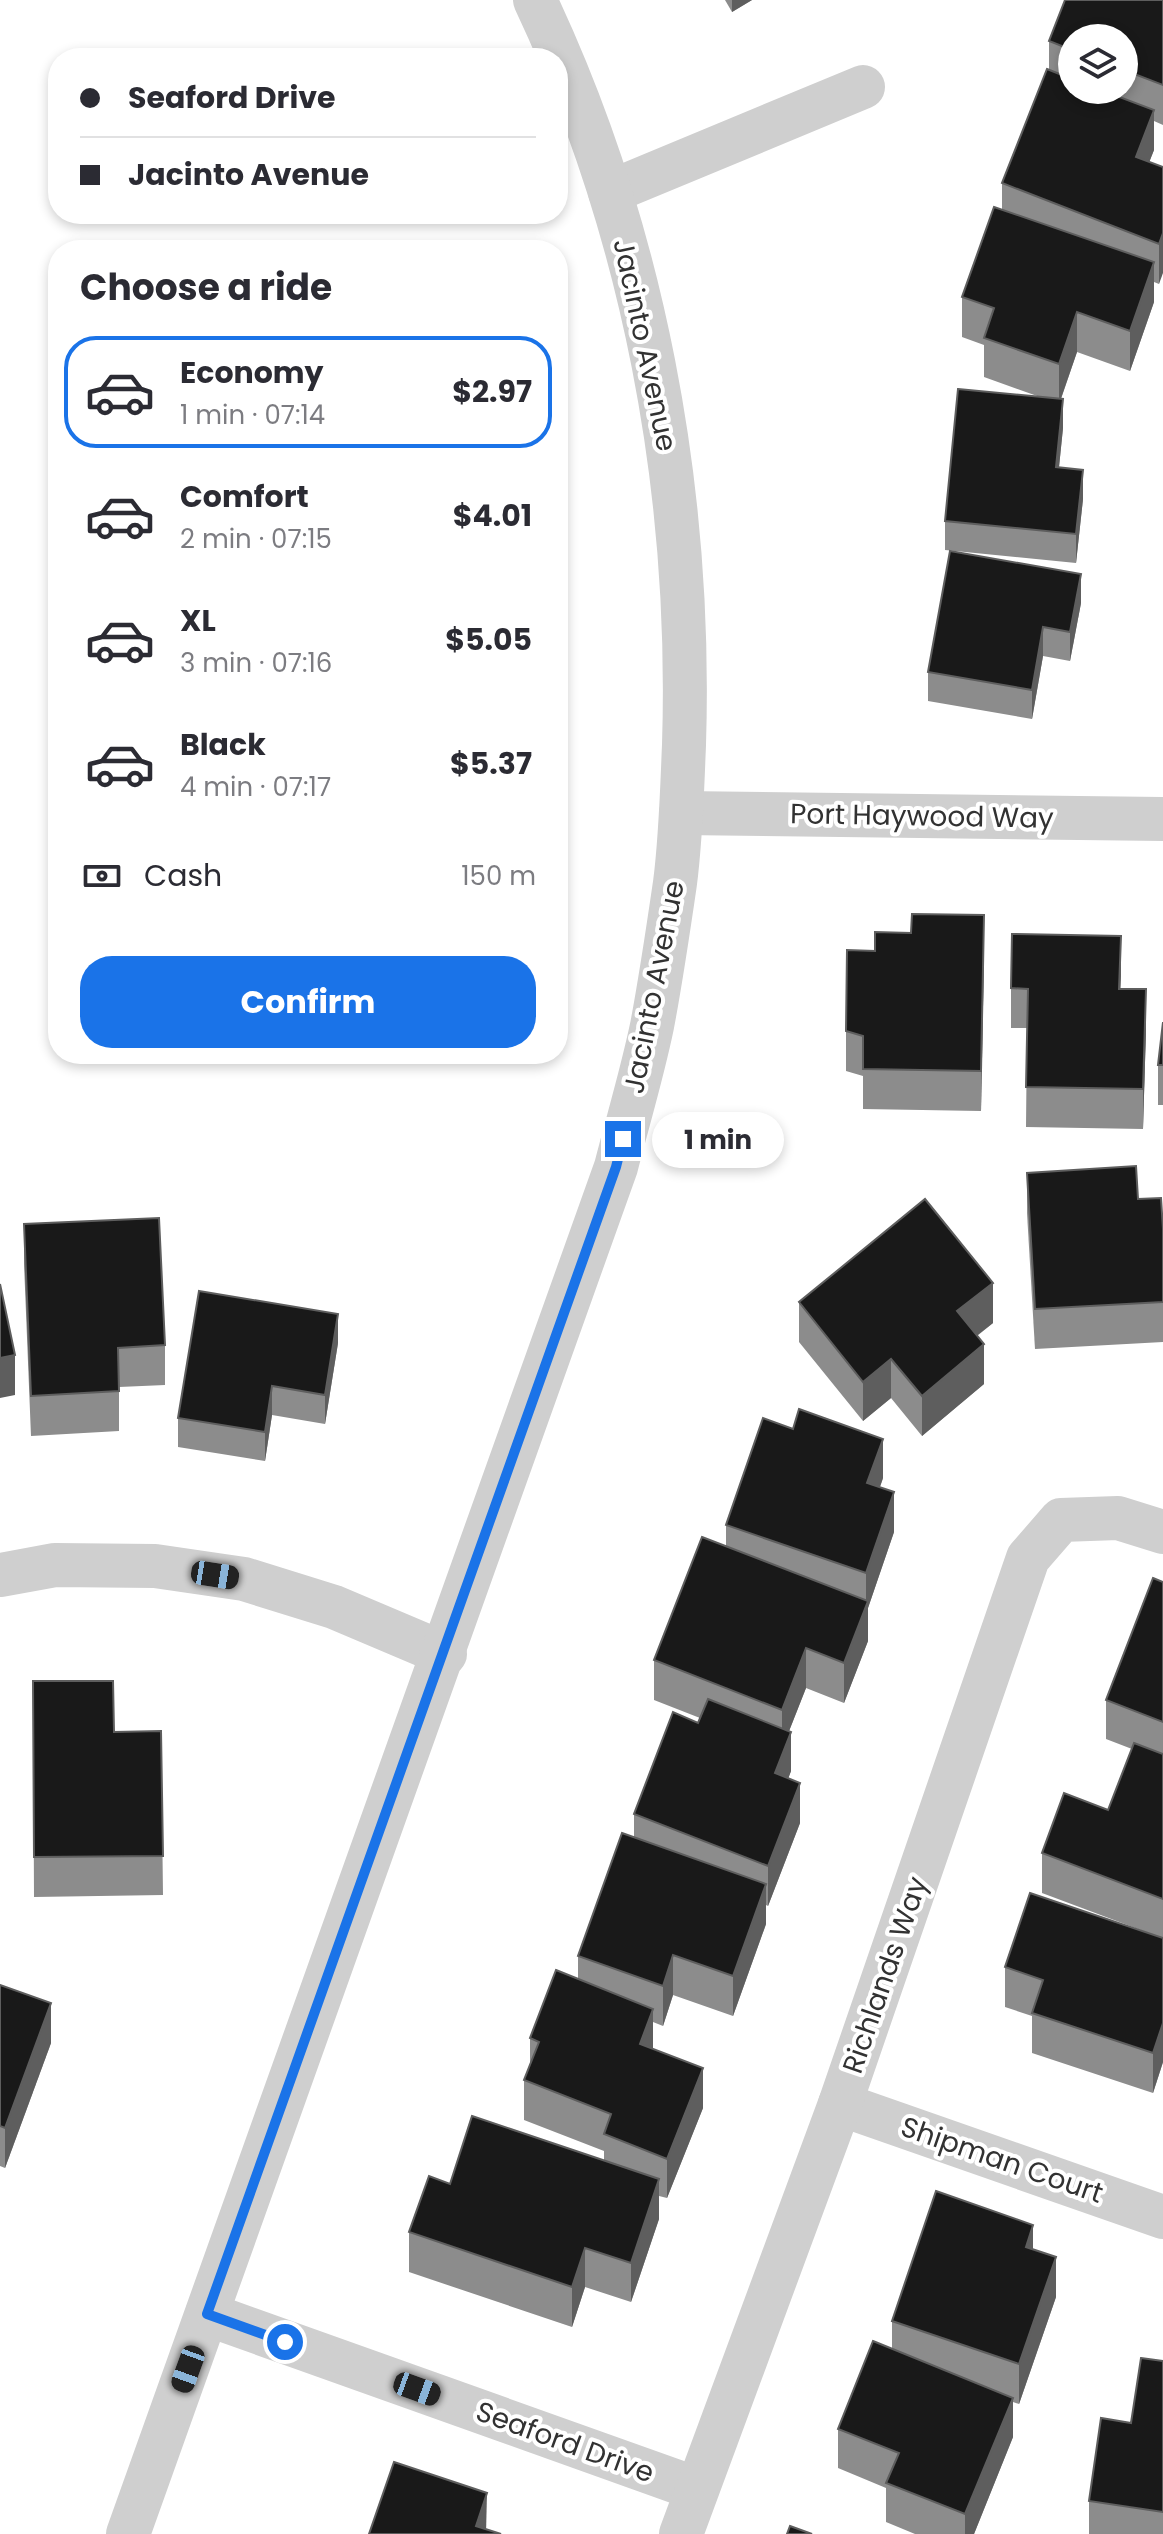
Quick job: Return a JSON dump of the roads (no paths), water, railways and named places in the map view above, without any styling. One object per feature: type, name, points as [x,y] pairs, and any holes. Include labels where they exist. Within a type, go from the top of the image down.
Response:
[{"type":"street","name":"Jacinto Avenue","points":[[535,0],[558,48]]},
{"type":"street","name":"Jacinto Avenue","points":[[128,2534],[445,1654],[616,1167],[652,1026],[675,881],[681,813],[686,650],[673,476],[648,331],[610,192],[568,75]]},
{"type":"street","points":[[610,192],[863,87]]},
{"type":"street","name":"Port Haywood Way","points":[[681,813],[1163,819]]},
{"type":"street","name":"Richlands Way","points":[[681,2534],[840,2104],[1028,1558],[1061,1520],[1118,1518],[1163,1532]]},
{"type":"street","points":[[0,1575],[55,1565],[155,1566],[244,1579],[334,1607],[445,1654]]},
{"type":"street","name":"Shipman Court","points":[[840,2104],[1163,2217]]},
{"type":"street","name":"Seaford Drive","points":[[207,2314],[697,2489]]}]
